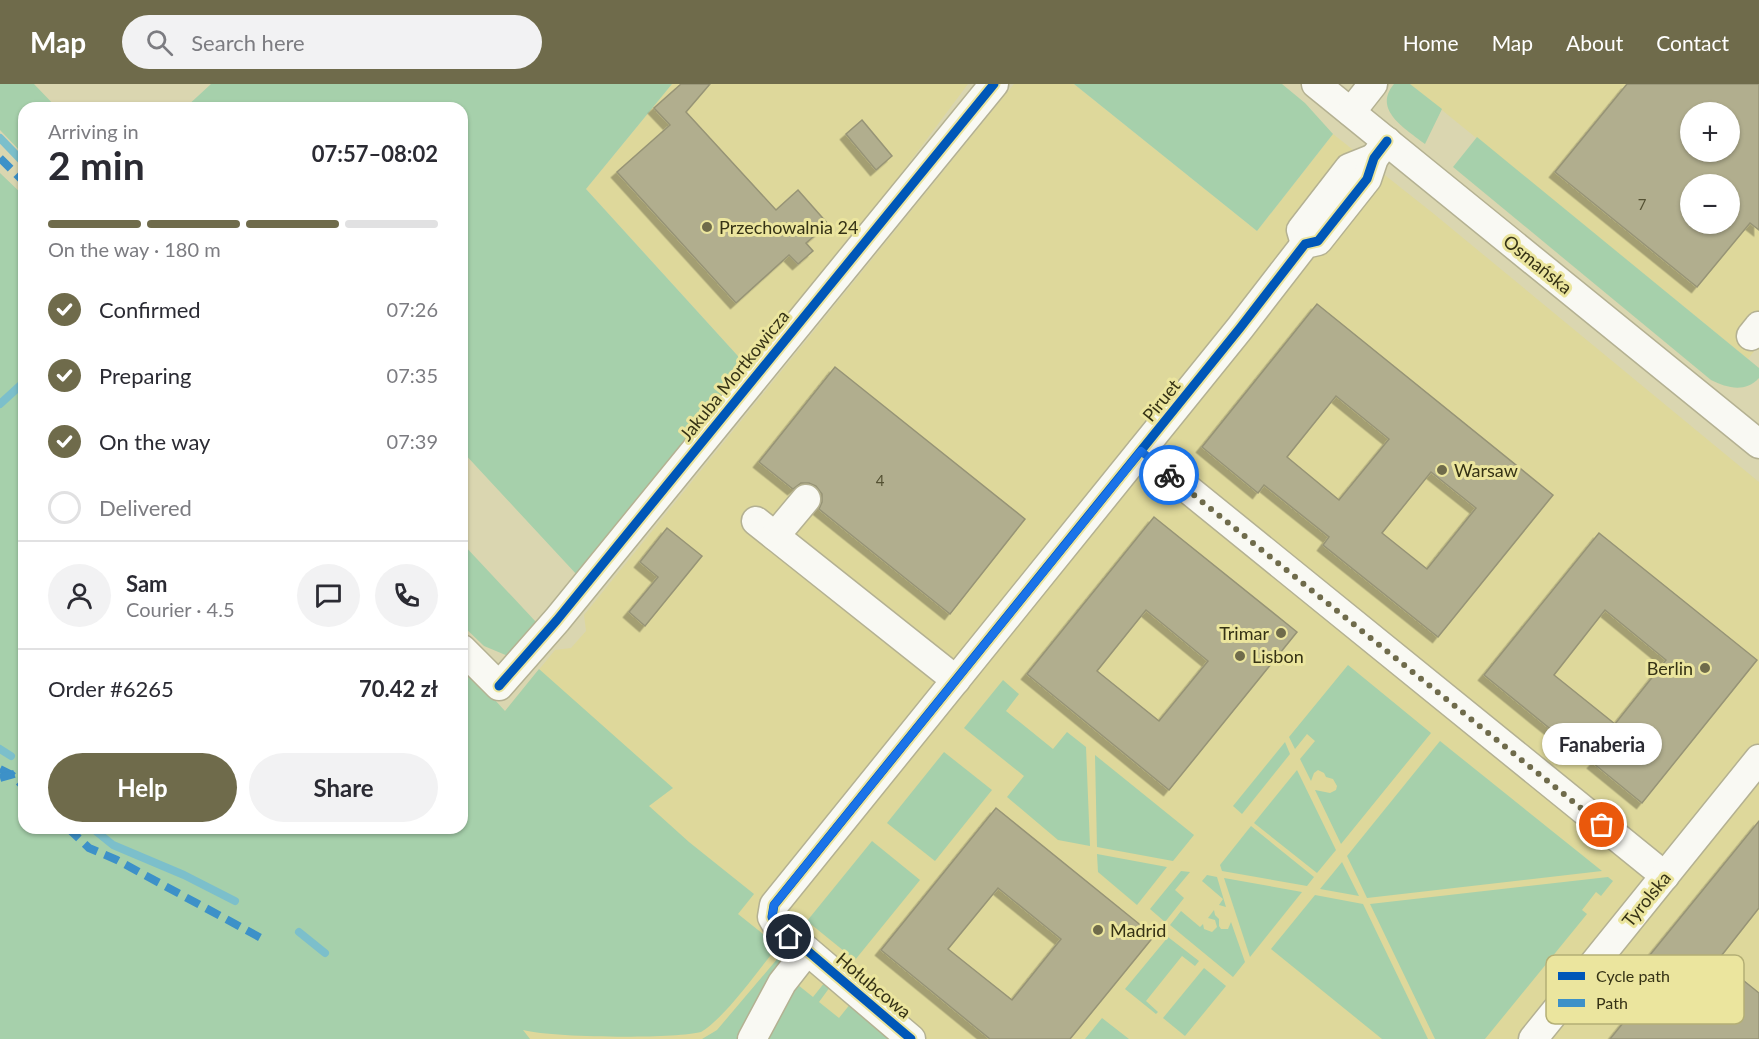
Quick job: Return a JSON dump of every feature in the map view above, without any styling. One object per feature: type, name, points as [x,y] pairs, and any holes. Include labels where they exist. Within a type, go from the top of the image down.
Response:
[{"type":"street","name":"Jakuba Mortkowicza","points":[[468,655],[499,686],[564,610],[994,84]]},
{"type":"street","name":"Osmańska","points":[[1316,84],[1351,112],[1380,149],[1755,432]]},
{"type":"street","points":[[1351,112],[1373,84]]},
{"type":"street","name":"Piruet","points":[[774,905],[1274,286],[1305,244],[1318,241],[1367,179],[1380,149]]},
{"type":"street","points":[[1141,451],[1665,876]]},
{"type":"street","points":[[806,499],[765,528],[956,680]]},
{"type":"street","name":"Tyrolska","points":[[1601,955],[1759,759]]},
{"type":"street","name":"Hołubcowa","points":[[774,905],[772,917],[776,924],[911,1039]]},
{"type":"street","points":[[752,1039],[782,983],[807,951]]},
{"type":"street","name":"Tyrolska","points":[[1533,1039],[1546,1023]]},
{"type":"shaded area","points":[[672,84],[968,84],[877,206],[747,366],[586,189]]},
{"type":"shaded area","points":[[1014,84],[1074,84],[1257,231],[1333,134],[1434,214],[1759,482],[1759,1039],[242,1039],[456,834],[468,834],[468,757],[555,650],[571,648],[586,631],[584,615]]},
{"type":"shaded area","points":[[1410,84],[1759,84],[1759,345],[1748,359]]},
{"type":"green space","points":[[0,84],[34,84],[51,102],[18,102],[18,149],[0,130]]},
{"type":"green space","points":[[211,84],[672,84],[586,189],[747,366],[578,576],[468,457],[468,102],[192,102]]},
{"type":"green space","points":[[1074,84],[1282,84],[1305,103],[1333,134],[1257,231]]},
{"type":"green space","points":[[1394,84],[1410,84],[1442,109],[1425,144],[1401,125],[1389,110],[1388,93]]},
{"type":"green space","points":[[1477,137],[1759,368],[1759,378],[1748,386],[1736,388],[1711,380],[1453,167]]},
{"type":"green space","points":[[0,173],[18,190],[18,834],[468,834],[468,671],[505,711],[539,669],[673,788],[649,806],[689,842],[754,894],[738,914],[778,946],[711,1025],[701,1032],[687,1034],[641,1037],[586,1036],[523,1030],[530,1039],[0,1039]]},
{"type":"green space","points":[[468,549],[537,623],[508,656],[484,646],[468,631]]},
{"type":"green space","points":[[1348,665],[1431,733],[1341,844],[1315,790],[1330,793],[1336,790],[1337,786],[1333,779],[1326,777],[1318,770],[1311,781],[1300,759],[1315,741],[1307,734],[1295,749],[1289,737]]},
{"type":"green space","points":[[1003,680],[1019,694],[1006,711],[1053,749],[1067,732],[1086,747],[1090,846],[1058,840],[1007,797],[1024,776],[964,728]]},
{"type":"green space","points":[[1440,741],[1602,871],[1367,898],[1347,856]]},
{"type":"green space","points":[[1285,742],[1290,754],[1242,814],[1233,806]]},
{"type":"green space","points":[[944,752],[992,790],[935,861],[887,823]]},
{"type":"green space","points":[[1095,755],[1194,835],[1173,861],[1097,847]]},
{"type":"green space","points":[[1297,770],[1336,850],[1317,873],[1254,823]]},
{"type":"green space","points":[[1251,826],[1314,877],[1307,886],[1222,871],[1220,865]]},
{"type":"green space","points":[[872,841],[920,880],[855,960],[807,921]]},
{"type":"green space","points":[[1097,854],[1167,867],[1137,905],[1098,872]]},
{"type":"green space","points":[[1342,862],[1359,896],[1320,889]]},
{"type":"green space","points":[[1181,871],[1190,872],[1175,890],[1184,898],[1165,922],[1150,909]]},
{"type":"green space","points":[[1207,875],[1217,877],[1226,907],[1219,905],[1223,899],[1202,881]]},
{"type":"green space","points":[[1608,877],[1613,881],[1601,896],[1596,892],[1582,910],[1587,914],[1554,955],[1546,955],[1546,964],[1485,1039],[1435,1039],[1370,904]]},
{"type":"green space","points":[[1224,878],[1302,892],[1250,957]]},
{"type":"green space","points":[[1315,895],[1363,904],[1428,1039],[1382,1039],[1271,949]]},
{"type":"green space","points":[[1214,910],[1221,929],[1228,929],[1231,922],[1245,962],[1233,977],[1170,925],[1181,911],[1200,927],[1203,924],[1204,929],[1212,932],[1217,927],[1215,920],[1208,918]]},
{"type":"green space","points":[[1168,937],[1199,961],[1195,966],[1182,956],[1146,1001],[1158,1012],[1156,1014],[1125,989]]},
{"type":"green space","points":[[778,958],[783,958],[788,962],[743,1039],[702,1039],[717,1030]]},
{"type":"green space","points":[[1204,968],[1226,986],[1185,1036],[1163,1018]]},
{"type":"green space","points":[[793,981],[813,997],[825,982],[830,987],[819,1002],[839,1018],[851,1003],[894,1039],[760,1039]]},
{"type":"green space","points":[[1102,1018],[1129,1039],[1085,1039]]},
{"type":"building","points":[[681,84],[710,84],[686,112],[776,210],[798,190],[828,224],[806,243],[813,251],[798,264],[789,255],[736,303],[617,172],[670,125],[654,108]]},
{"type":"building","points":[[1627,84],[1759,84],[1759,230],[1750,223],[1697,287],[1555,172]]},
{"type":"building","points":[[862,120],[892,156],[876,170],[846,134]]},
{"type":"building","name":"Warsaw","points":[[1317,304],[1553,495],[1438,637],[1323,545],[1329,537],[1264,485],[1258,493],[1202,447]],"holes":[[[1336,396],[1389,439],[1339,500],[1287,457]],[[1431,472],[1476,508],[1427,569],[1382,533]]]},
{"type":"building","points":[[835,367],[1025,519],[950,614],[819,509],[822,494],[816,486],[801,483],[793,489],[759,462]]},
{"type":"building","name":"Lisbon","points":[[1154,517],[1297,632],[1169,790],[1027,674]],"holes":[[[1146,610],[1208,661],[1159,721],[1097,671]]]},
{"type":"building","points":[[667,528],[702,556],[645,626],[629,612],[658,577],[640,562]]},
{"type":"building","name":"Berlin","points":[[1599,533],[1757,660],[1642,803],[1593,763],[1599,756],[1570,733],[1564,740],[1484,675]],"holes":[[[1605,610],[1666,660],[1615,724],[1554,675]]]},
{"type":"building","name":"Madrid","points":[[996,808],[1154,936],[1070,1039],[990,1039],[881,950]],"holes":[[[998,888],[1061,939],[1012,1000],[948,949]]]},
{"type":"building","points":[[1759,821],[1759,908],[1722,955],[1650,955]]},
{"type":"building","points":[[1744,981],[1759,993],[1759,1039],[1610,1039],[1622,1024],[1744,1024]]},
{"type":"waterway","points":[[0,138],[18,157]]},
{"type":"waterway","points":[[0,404],[18,388]]},
{"type":"waterway","points":[[0,749],[11,756]]},
{"type":"waterway","points":[[99,834],[113,845],[184,875],[235,901]]},
{"type":"waterway","points":[[299,932],[325,953]]},
{"type":"marked path","points":[[0,158],[18,176]]},
{"type":"marked path","points":[[0,769],[18,781]]},
{"type":"marked path","points":[[0,778],[18,773]]},
{"type":"marked path","points":[[74,834],[89,848],[117,860],[261,938]]},
{"type":"cycle path","points":[[499,686],[557,620],[994,84]]},
{"type":"cycle path","points":[[911,1039],[776,924],[772,917],[774,905],[1240,328],[1305,244],[1318,241],[1367,179],[1374,158],[1387,141]]},
{"type":"way so far","points":[[1169,475],[1602,825]]},
{"type":"place","name":"Przechowalnia 24","points":[[707,227]]},
{"type":"place","name":"Warsaw","points":[[1442,470]]},
{"type":"place","name":"Trimar","points":[[1281,633]]},
{"type":"place","name":"Lisbon","points":[[1240,656]]},
{"type":"place","name":"Berlin","points":[[1705,668]]},
{"type":"place","name":"Fanaberia","points":[[1602,825]]},
{"type":"place","name":"Madrid","points":[[1098,930]]},
{"type":"route","points":[[789,937],[772,917],[774,905],[1141,451],[1169,475]]}]
